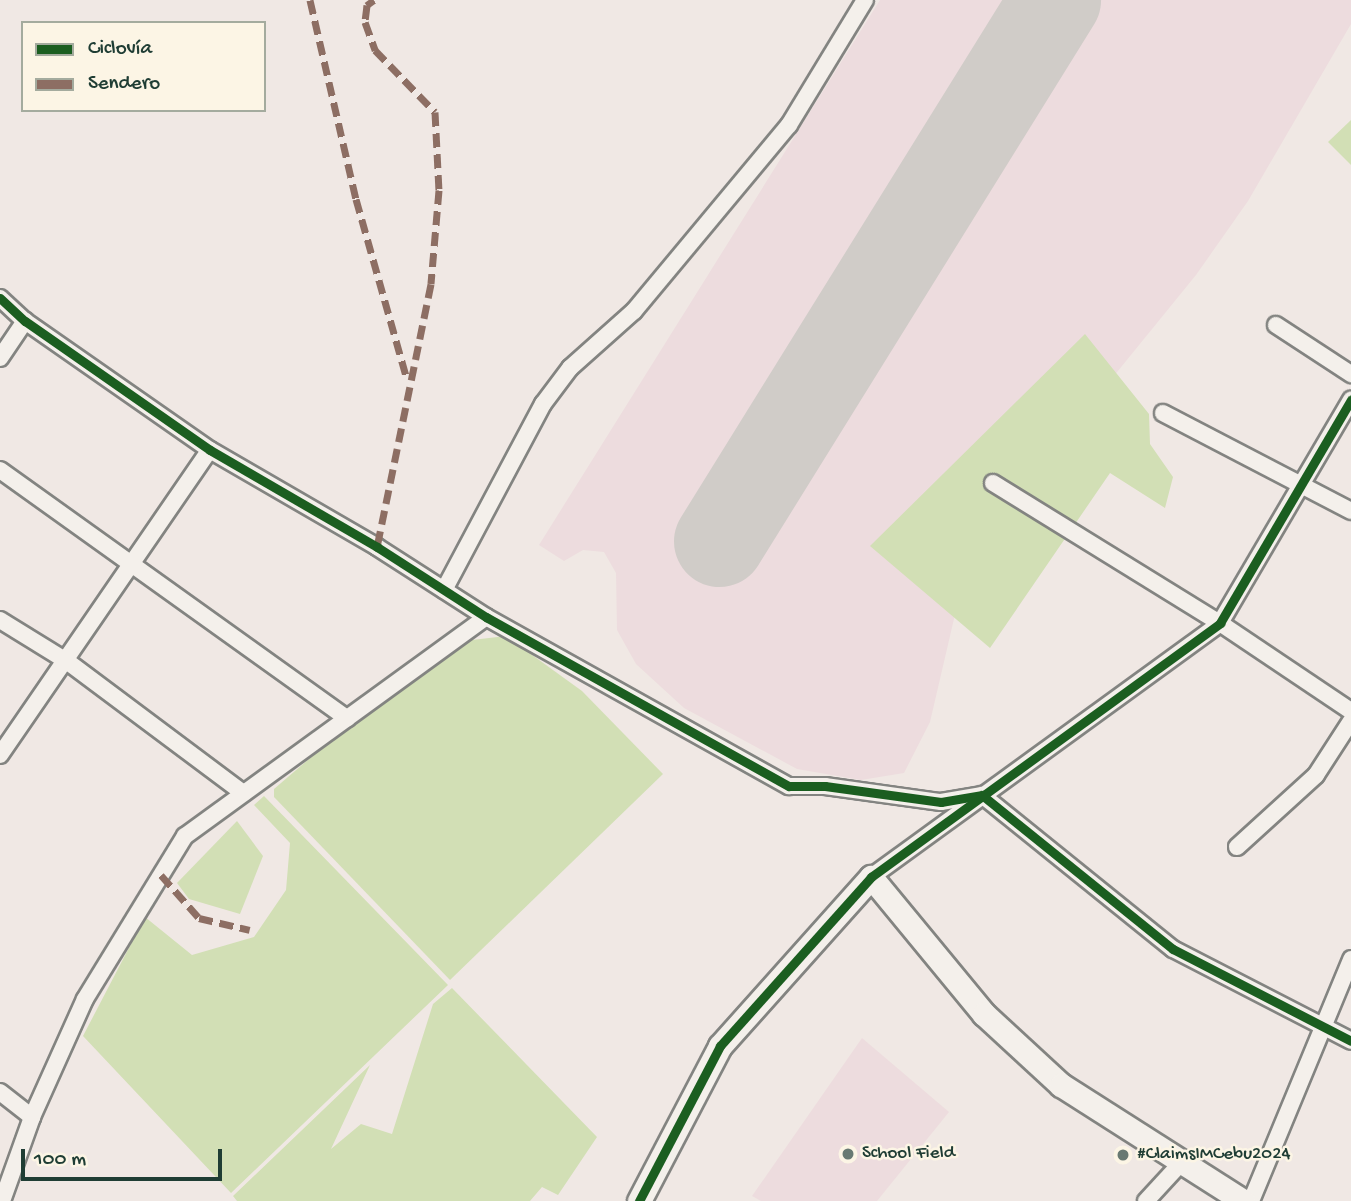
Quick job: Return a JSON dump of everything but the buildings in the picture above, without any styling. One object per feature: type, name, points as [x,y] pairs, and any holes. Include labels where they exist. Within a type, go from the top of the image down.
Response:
[{"type":"street","points":[[444,590],[543,404],[570,368],[634,311],[789,125],[865,0]]},
{"type":"street","points":[[0,298],[26,321],[210,450],[486,617],[789,786],[825,786],[942,802],[982,795],[1173,949],[1324,1030],[1351,1041]]},
{"type":"street","points":[[0,358],[26,321]]},
{"type":"street","points":[[1276,325],[1351,374]]},
{"type":"street","points":[[639,1201],[720,1046],[871,877],[1220,623],[1351,400]]},
{"type":"street","points":[[1163,413],[1351,511]]},
{"type":"street","points":[[0,755],[68,662],[210,450]]},
{"type":"street","points":[[0,470],[134,562],[347,718]]},
{"type":"street","points":[[993,483],[1220,623],[1351,711]]},
{"type":"street","points":[[2,1201],[32,1117],[85,999],[185,835],[486,617]]},
{"type":"street","points":[[0,620],[68,662],[243,793]]},
{"type":"street","points":[[1237,847],[1316,775],[1351,721]]},
{"type":"street","points":[[871,877],[985,1014],[1061,1085],[1180,1164],[1243,1201]]},
{"type":"street","points":[[1251,1201],[1324,1030],[1351,959]]},
{"type":"street","points":[[0,1092],[32,1117]]},
{"type":"street","points":[[1146,1201],[1180,1164]]},
{"type":"shaded area","points":[[880,0],[1351,0],[1351,24],[1248,201],[1196,275],[1004,511],[960,593],[930,722],[904,773],[861,780],[797,769],[684,708],[636,664],[617,630],[616,573],[604,552],[583,550],[564,561],[539,545]]},
{"type":"shaded area","name":"School Field","points":[[862,1038],[949,1112],[877,1201],[761,1201],[752,1196]]},
{"type":"green space","points":[[1351,120],[1351,165],[1328,142]]},
{"type":"green space","points":[[1085,334],[1149,414],[1150,444],[1173,477],[1165,508],[1110,473],[990,648],[870,546]]},
{"type":"green space","points":[[506,636],[582,691],[663,774],[450,980],[274,797],[274,789],[352,722],[472,640]]},
{"type":"green space","points":[[264,796],[448,985],[231,1193],[83,1036],[145,917],[192,955],[254,937],[286,890],[290,843],[254,805]]},
{"type":"green space","points":[[237,821],[263,856],[240,914],[189,899],[177,883]]},
{"type":"green space","points":[[452,988],[597,1137],[558,1195],[542,1187],[530,1201],[237,1201],[233,1196],[370,1065],[331,1149],[361,1124],[392,1134],[433,1004]]},
{"type":"runway","points":[[719,541],[1055,0]]},
{"type":"marked path","points":[[310,0],[356,199],[407,379]]},
{"type":"marked path","points":[[374,0],[367,5],[365,22],[375,50],[435,112],[439,190],[431,284],[377,547]]},
{"type":"marked path","points":[[161,875],[199,918],[250,930]]},
{"type":"cycle path","points":[[0,298],[25,321],[210,450],[377,547],[486,617],[789,786],[825,786],[941,802],[982,795],[1173,949],[1351,1041]]},
{"type":"cycle path","points":[[639,1201],[720,1046],[871,877],[1220,623],[1351,400]]},
{"type":"place","name":"School Field","points":[[848,1154]]},
{"type":"place","name":"#ClaimsIMCebu2024","points":[[1123,1155]]}]
